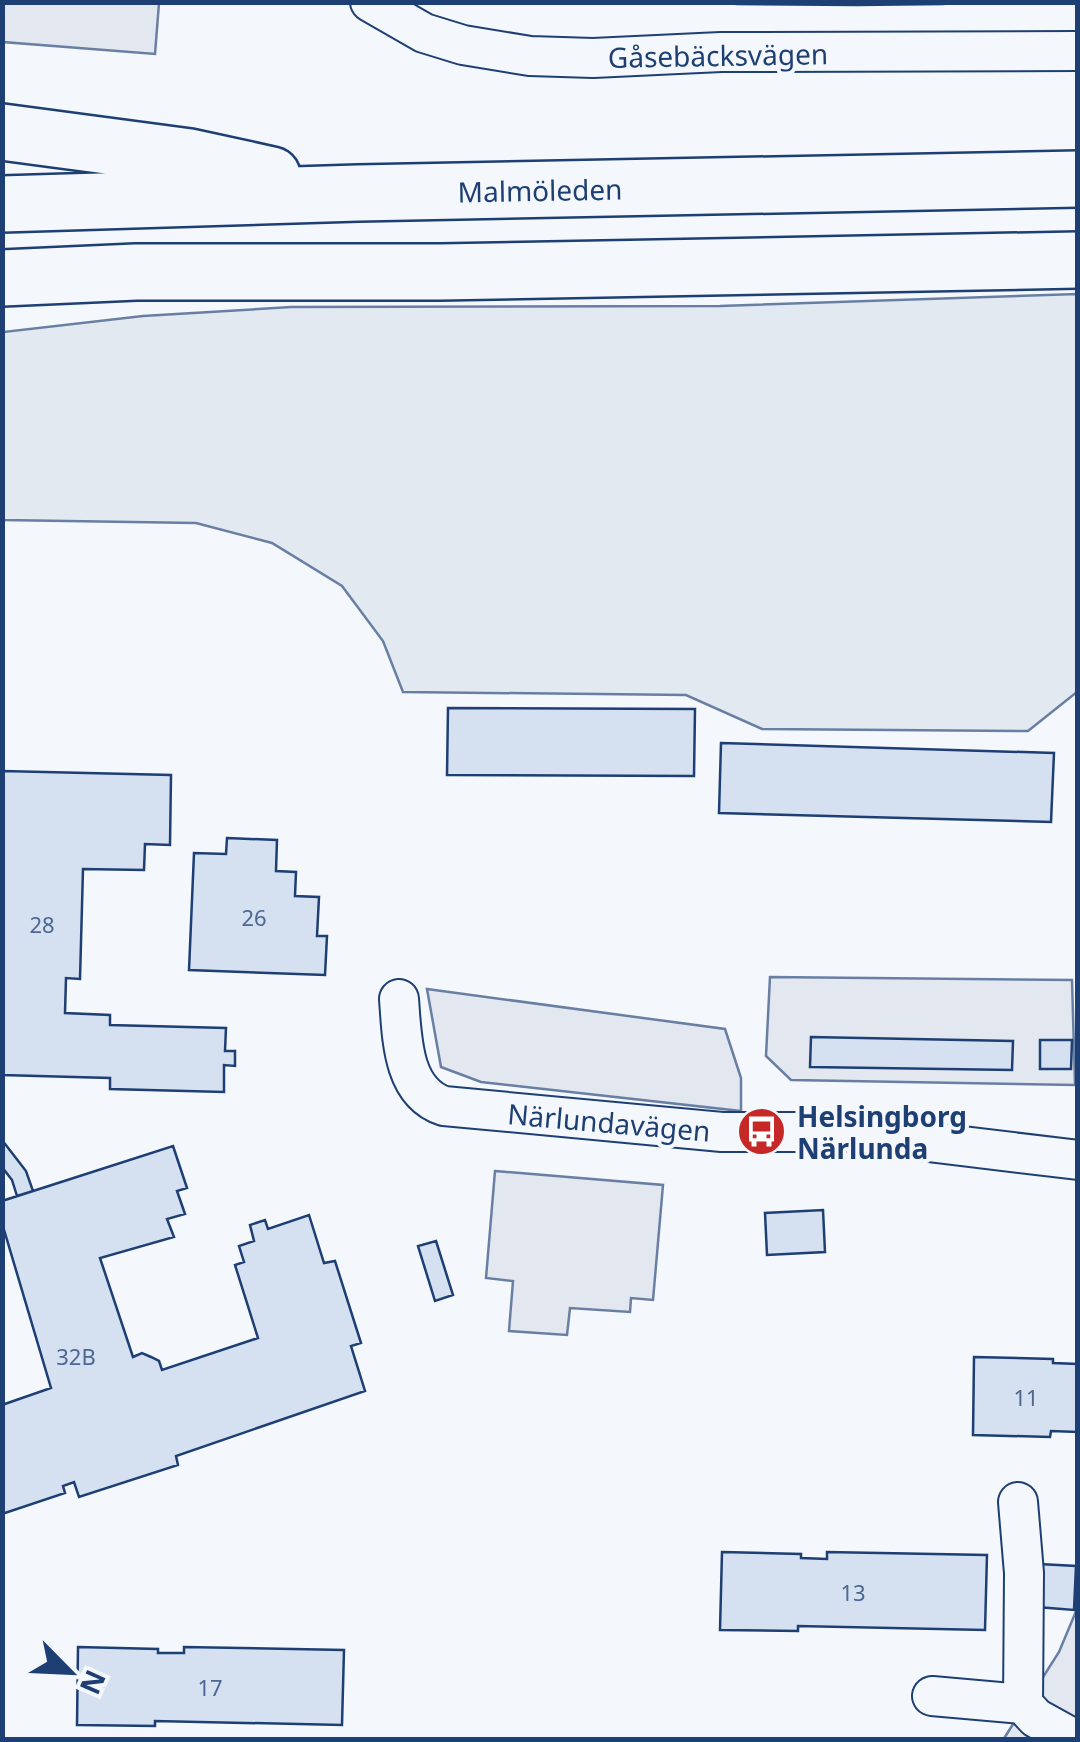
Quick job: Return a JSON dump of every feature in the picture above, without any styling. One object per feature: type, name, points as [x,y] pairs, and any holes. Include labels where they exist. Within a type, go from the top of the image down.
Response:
[{"type":"highway","points":[[2,132],[190,157],[358,193]]},
{"type":"highway","name":"Malmöleden","points":[[2,204],[1078,179]]},
{"type":"highway","points":[[2,278],[136,272],[440,272],[1078,260]]},
{"type":"highway","points":[[2,308],[136,272]]},
{"type":"street","name":"Gåsebäcksvägen","points":[[370,2],[424,33],[462,45],[530,56],[1078,51]]},
{"type":"street","name":"Närlundavägen","points":[[399,999],[401,1030],[413,1079],[419,1092],[444,1106],[722,1132],[846,1132],[1078,1160]]},
{"type":"street","points":[[1018,1502],[1024,1573],[1022,1704]]},
{"type":"street","points":[[932,1696],[1022,1704],[1036,1718],[1076,1740]]},
{"type":"shaded area","points":[[2,3],[159,3],[155,54],[3,42]]},
{"type":"shaded area","points":[[1077,294],[1077,692],[1028,731],[762,729],[686,695],[403,692],[383,641],[342,586],[272,543],[196,523],[3,520],[3,332],[143,316],[291,307],[720,306]]},
{"type":"shaded area","points":[[770,977],[1072,980],[1075,1085],[791,1080],[766,1056]]},
{"type":"shaded area","points":[[427,989],[725,1029],[741,1078],[741,1111],[481,1082],[441,1067]]},
{"type":"shaded area","points":[[495,1171],[663,1185],[653,1300],[631,1298],[630,1312],[570,1308],[567,1335],[509,1331],[513,1281],[486,1278]]},
{"type":"shaded area","points":[[1077,1609],[1077,1739],[1003,1740],[1059,1652]]},
{"type":"building","points":[[856,2],[856,5],[737,4]]},
{"type":"building","points":[[943,2],[943,4],[856,5]]},
{"type":"building","points":[[448,708],[695,709],[694,776],[447,775]]},
{"type":"building","points":[[721,743],[1054,753],[1051,822],[719,813]]},
{"type":"building","points":[[2,771],[171,775],[170,845],[145,844],[144,870],[83,869],[80,979],[66,978],[65,1013],[110,1015],[110,1025],[226,1028],[225,1051],[235,1051],[235,1066],[224,1065],[224,1092],[110,1089],[110,1078],[2,1075]]},
{"type":"building","points":[[227,838],[277,840],[276,871],[296,872],[295,896],[319,897],[317,936],[327,936],[325,975],[189,970],[194,853],[226,854]]},
{"type":"building","points":[[811,1037],[1013,1041],[1012,1070],[810,1067]]},
{"type":"building","points":[[1040,1040],[1072,1040],[1071,1069],[1040,1069]]},
{"type":"building","points":[[2,1140],[26,1171],[33,1191],[17,1196],[2,1167]]},
{"type":"building","points":[[173,1146],[187,1188],[177,1191],[185,1214],[167,1219],[174,1237],[100,1258],[133,1357],[142,1353],[151,1357],[159,1361],[162,1370],[258,1338],[235,1265],[244,1262],[239,1246],[254,1241],[250,1225],[265,1220],[268,1229],[309,1215],[324,1263],[335,1261],[361,1343],[351,1346],[365,1391],[176,1456],[178,1465],[79,1497],[74,1482],[63,1486],[65,1493],[2,1514],[2,1405],[51,1388],[2,1223],[2,1201]]},
{"type":"building","points":[[823,1210],[825,1252],[767,1255],[765,1213]]},
{"type":"building","points":[[436,1241],[453,1295],[435,1301],[418,1246]]},
{"type":"building","points":[[974,1357],[1053,1359],[1053,1363],[1078,1364],[1078,1432],[1051,1431],[1050,1437],[973,1435]]},
{"type":"building","points":[[722,1552],[801,1554],[801,1558],[827,1559],[827,1552],[987,1555],[985,1630],[798,1626],[798,1631],[720,1630]]},
{"type":"building","points":[[1039,1564],[1076,1566],[1074,1610],[1037,1607]]},
{"type":"building","points":[[78,1647],[158,1649],[158,1653],[184,1653],[184,1647],[344,1650],[342,1725],[155,1721],[155,1726],[77,1725]]},
{"type":"place","name":"Helsingborg Närlunda","points":[[762,1132]]}]
